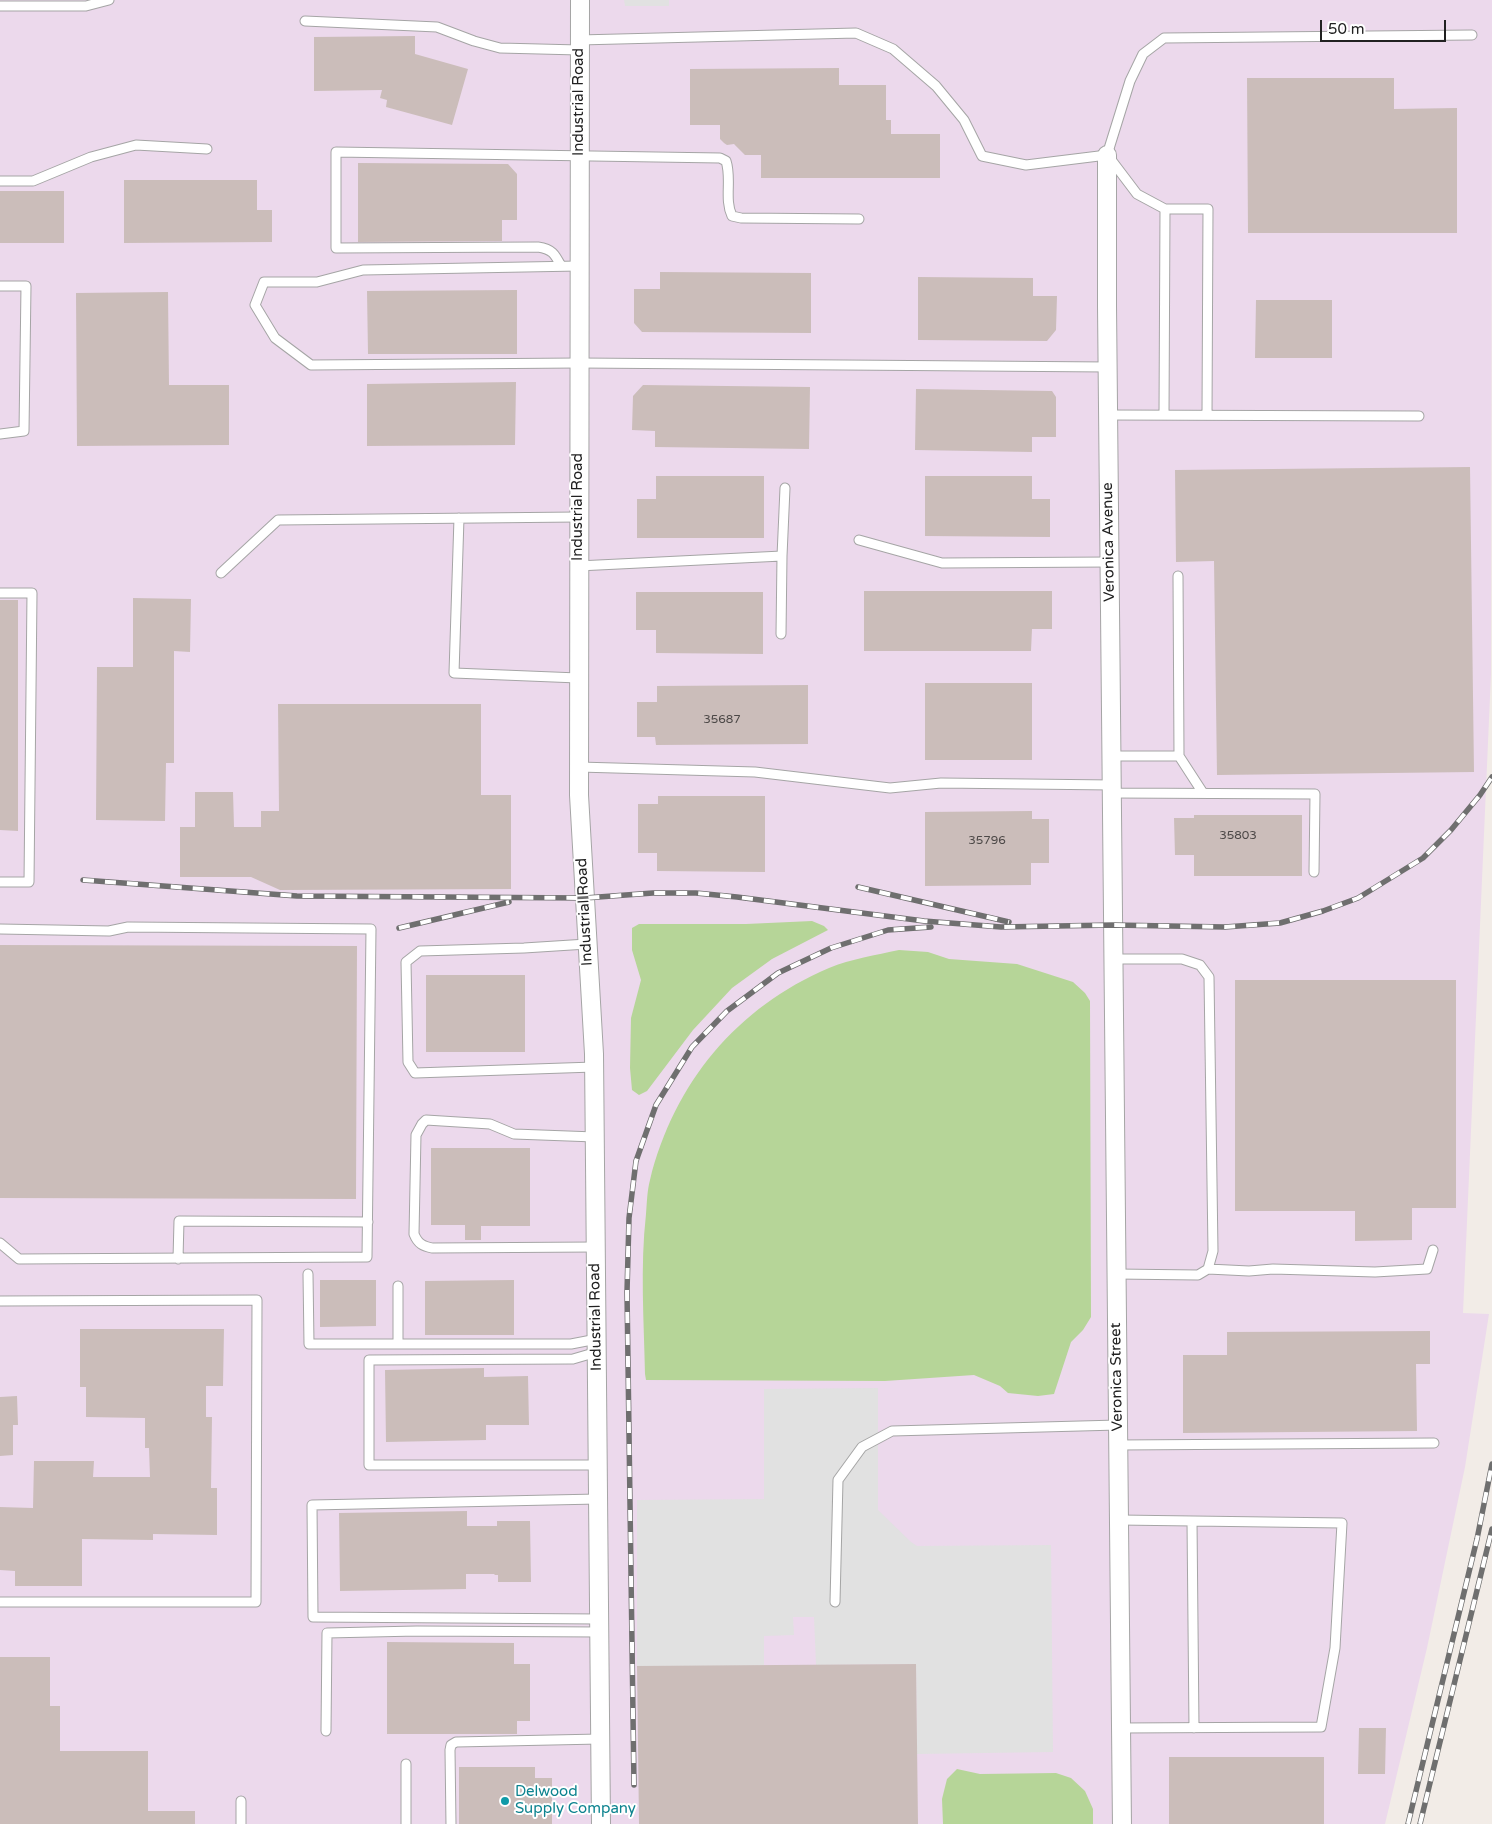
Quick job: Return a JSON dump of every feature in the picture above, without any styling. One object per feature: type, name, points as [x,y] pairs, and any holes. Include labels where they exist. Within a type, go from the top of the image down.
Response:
[{"type":"street","name":"Industrial Road","points":[[580,0],[579,767],[594,1067],[601,1824]]},
{"type":"street","name":"Veronica Avenue","points":[[1107,155],[1113,930]]},
{"type":"street","name":"Veronica Street","points":[[1113,930],[1122,1824]]},
{"type":"lane","points":[[0,6],[18,3],[86,6],[109,0]]},
{"type":"lane","points":[[305,21],[437,27],[474,41],[500,48],[856,33],[893,49],[936,86],[964,120],[982,156],[1026,165],[1107,155]]},
{"type":"lane","points":[[1107,155],[1130,81],[1143,54],[1164,38],[1472,35]]},
{"type":"lane","points":[[0,181],[34,181],[91,157],[136,145],[207,149]]},
{"type":"lane","points":[[561,266],[554,252],[538,247],[336,248],[336,152],[720,158],[726,161],[729,169],[729,210],[732,216],[741,218],[859,219]]},
{"type":"lane","points":[[1107,155],[1137,194],[1166,209],[1208,209],[1207,415]]},
{"type":"lane","points":[[1164,415],[1166,209]]},
{"type":"lane","points":[[579,266],[363,270],[317,282],[264,282],[255,305],[275,338],[311,365],[579,363],[1108,367]]},
{"type":"lane","points":[[0,286],[26,286],[24,431],[0,434]]},
{"type":"lane","points":[[1108,415],[1419,416]]},
{"type":"lane","points":[[781,634],[785,488]]},
{"type":"lane","points":[[221,573],[278,520],[578,517]]},
{"type":"lane","points":[[459,518],[454,673],[578,678]]},
{"type":"lane","points":[[859,540],[942,563],[1110,562]]},
{"type":"lane","points":[[578,566],[782,556]]},
{"type":"lane","points":[[1178,576],[1179,756],[1203,793]]},
{"type":"lane","points":[[0,593],[32,593],[29,882],[0,882]]},
{"type":"lane","points":[[1111,756],[1179,756]]},
{"type":"lane","points":[[579,767],[755,772],[890,788],[941,783],[1203,793],[1315,794],[1314,872]]},
{"type":"lane","points":[[0,929],[109,931],[128,927],[371,929],[368,1257],[19,1260],[0,1243]]},
{"type":"lane","points":[[587,944],[420,951],[406,962],[408,1062],[415,1073],[594,1067]]},
{"type":"lane","points":[[1114,960],[1182,959],[1200,965],[1209,977],[1213,1250],[1208,1269]]},
{"type":"lane","points":[[594,1137],[514,1134],[490,1124],[426,1120],[416,1135],[414,1234],[418,1242],[423,1246],[432,1248],[596,1247]]},
{"type":"lane","points":[[178,1259],[179,1221],[368,1222]]},
{"type":"lane","points":[[1116,1274],[1198,1275],[1208,1269],[1375,1272],[1427,1269],[1433,1250]]},
{"type":"lane","points":[[308,1274],[309,1344],[597,1345]]},
{"type":"lane","points":[[398,1286],[398,1344]]},
{"type":"lane","points":[[0,1301],[257,1300],[256,1602],[0,1602]]},
{"type":"lane","points":[[597,1345],[572,1358],[369,1360],[370,1465],[597,1465]]},
{"type":"lane","points":[[835,1602],[838,1480],[862,1447],[892,1431],[1118,1425]]},
{"type":"lane","points":[[1118,1445],[1434,1443]]},
{"type":"lane","points":[[598,1499],[312,1505],[313,1617],[599,1625]]},
{"type":"lane","points":[[1119,1520],[1342,1523],[1335,1648],[1321,1727],[1121,1728]]},
{"type":"lane","points":[[1192,1520],[1194,1728]]},
{"type":"lane","points":[[326,1731],[327,1633],[599,1625]]},
{"type":"lane","points":[[451,1824],[450,1750],[451,1745],[456,1742],[600,1739]]},
{"type":"lane","points":[[406,1764],[406,1824]]},
{"type":"lane","points":[[241,1801],[241,1824]]},
{"type":"shaded area","points":[[0,0],[1492,0],[1491,674],[1463,1313],[1489,1314],[1465,1467],[1427,1648],[1385,1824],[0,1824]]},
{"type":"shaded area","points":[[624,0],[669,0],[669,6],[625,6]]},
{"type":"shaded area","points":[[878,1388],[878,1510],[911,1542],[917,1546],[1051,1545],[1053,1752],[917,1754],[916,1664],[816,1665],[814,1617],[793,1617],[794,1635],[764,1636],[764,1666],[637,1666],[637,1500],[764,1499],[764,1389]]},
{"type":"green space","points":[[812,921],[824,926],[828,930],[772,959],[732,988],[693,1030],[647,1091],[639,1095],[632,1090],[630,1068],[631,1018],[641,980],[632,950],[632,928],[639,924],[746,924]]},
{"type":"green space","points":[[899,950],[928,952],[949,959],[1017,964],[1073,982],[1085,993],[1090,1001],[1091,1317],[1083,1330],[1071,1342],[1054,1394],[1038,1396],[1008,1393],[1000,1386],[974,1375],[885,1381],[646,1380],[643,1274],[648,1188],[661,1145],[675,1111],[693,1081],[714,1052],[738,1027],[766,1004],[796,984],[829,968]]},
{"type":"green space","points":[[957,1769],[980,1774],[1056,1773],[1071,1778],[1085,1791],[1093,1809],[1093,1824],[943,1824],[942,1799],[947,1779]]},
{"type":"building","points":[[415,36],[415,54],[468,69],[452,125],[386,107],[387,100],[380,98],[382,90],[314,91],[314,37]]},
{"type":"building","points":[[839,68],[839,85],[886,85],[886,120],[891,120],[891,134],[940,134],[940,178],[761,178],[761,155],[745,155],[734,144],[727,145],[724,143],[720,139],[720,125],[690,125],[690,69]]},
{"type":"building","points":[[1247,78],[1394,78],[1394,109],[1457,108],[1457,233],[1248,233]]},
{"type":"building","points":[[358,163],[508,164],[517,174],[517,220],[502,220],[502,241],[358,242]]},
{"type":"building","points":[[124,180],[257,180],[257,210],[272,210],[272,242],[124,243]]},
{"type":"building","points":[[0,191],[64,191],[64,243],[0,243]]},
{"type":"building","points":[[660,272],[811,273],[811,333],[642,332],[634,323],[634,289],[660,289]]},
{"type":"building","points":[[918,277],[1033,278],[1033,296],[1057,296],[1056,330],[1047,341],[918,340]]},
{"type":"building","points":[[517,290],[517,354],[368,354],[367,291]]},
{"type":"building","points":[[168,292],[169,385],[229,385],[229,445],[77,446],[76,293]]},
{"type":"building","points":[[1256,300],[1332,300],[1332,358],[1255,358]]},
{"type":"building","points":[[516,382],[515,445],[367,446],[367,384]]},
{"type":"building","points":[[643,385],[810,387],[809,449],[655,447],[655,431],[632,430],[633,396]]},
{"type":"building","points":[[916,389],[1052,391],[1056,397],[1056,437],[1032,437],[1032,452],[915,450]]},
{"type":"building","points":[[1470,467],[1474,772],[1217,775],[1214,561],[1176,562],[1175,470]]},
{"type":"building","points":[[656,476],[764,476],[764,538],[637,538],[637,499],[656,499]]},
{"type":"building","points":[[925,476],[1032,476],[1032,499],[1050,499],[1050,537],[925,536]]},
{"type":"building","points":[[864,591],[1052,591],[1052,629],[1032,629],[1031,651],[864,651]]},
{"type":"building","points":[[636,592],[763,592],[763,654],[656,653],[656,630],[636,630]]},
{"type":"building","points":[[133,598],[191,599],[190,652],[174,651],[174,763],[166,763],[165,821],[96,820],[97,667],[133,667]]},
{"type":"building","points":[[0,600],[18,600],[18,831],[0,830]]},
{"type":"building","points":[[925,683],[1032,683],[1032,760],[925,760]]},
{"type":"building","points":[[808,685],[808,744],[656,745],[655,737],[637,737],[637,702],[657,702],[657,686]]},
{"type":"building","points":[[278,704],[481,704],[481,795],[511,795],[511,889],[280,890],[251,877],[180,877],[180,827],[195,827],[195,792],[233,792],[234,827],[261,827],[261,811],[279,811]]},
{"type":"building","points":[[658,796],[765,796],[765,872],[657,871],[657,853],[638,853],[638,804],[658,804]]},
{"type":"building","points":[[1032,811],[1032,819],[1049,819],[1049,863],[1031,863],[1031,885],[925,886],[925,812]]},
{"type":"building","points":[[1194,815],[1302,815],[1302,876],[1194,876],[1194,855],[1175,855],[1174,818],[1194,818]]},
{"type":"building","points":[[0,945],[357,946],[356,1199],[0,1198]]},
{"type":"building","points":[[426,975],[525,975],[525,1052],[426,1052]]},
{"type":"building","points":[[1235,980],[1456,980],[1456,1208],[1412,1208],[1412,1240],[1355,1241],[1355,1211],[1235,1211]]},
{"type":"building","points":[[431,1148],[530,1148],[530,1226],[481,1226],[481,1240],[465,1240],[465,1225],[431,1225]]},
{"type":"building","points":[[320,1280],[376,1280],[376,1326],[320,1327]]},
{"type":"building","points":[[514,1280],[514,1335],[425,1335],[425,1281]]},
{"type":"building","points":[[80,1329],[224,1329],[223,1386],[206,1386],[206,1417],[212,1417],[211,1488],[217,1488],[217,1535],[153,1534],[153,1540],[82,1539],[82,1586],[15,1586],[15,1571],[0,1570],[0,1507],[33,1508],[34,1461],[94,1461],[93,1477],[150,1477],[149,1448],[145,1448],[145,1418],[86,1417],[86,1387],[80,1387]]},
{"type":"building","points":[[1430,1331],[1430,1364],[1416,1364],[1417,1431],[1183,1433],[1183,1355],[1227,1355],[1227,1332]]},
{"type":"building","points":[[484,1368],[484,1377],[528,1376],[529,1425],[486,1425],[486,1440],[386,1442],[385,1370]]},
{"type":"building","points":[[17,1396],[18,1425],[13,1425],[13,1455],[0,1456],[0,1397]]},
{"type":"building","points":[[467,1511],[467,1526],[497,1526],[497,1521],[530,1521],[531,1582],[498,1582],[498,1575],[494,1574],[466,1574],[466,1589],[340,1591],[339,1513]]},
{"type":"building","points":[[387,1642],[514,1643],[514,1664],[530,1664],[530,1721],[517,1721],[517,1734],[387,1734]]},
{"type":"building","points":[[0,1657],[50,1657],[50,1706],[60,1706],[60,1751],[148,1751],[148,1811],[195,1811],[195,1824],[0,1824]]},
{"type":"building","points":[[916,1664],[918,1824],[639,1824],[637,1666]]},
{"type":"building","points":[[1359,1728],[1386,1728],[1385,1774],[1358,1774]]},
{"type":"building","points":[[1169,1757],[1324,1757],[1324,1824],[1169,1824]]},
{"type":"building","name":"Delwood Supply Company","points":[[459,1767],[535,1767],[535,1778],[552,1778],[552,1824],[459,1824]]},
{"type":"railway","points":[[83,880],[297,896],[585,898],[653,893],[696,893],[924,921],[1001,927],[1113,925],[1225,927],[1280,923],[1323,911],[1358,898],[1423,858],[1451,830],[1480,795],[1492,777]]},
{"type":"railway","points":[[858,887],[1009,922]]},
{"type":"railway","points":[[399,928],[509,902]]},
{"type":"railway","points":[[634,1785],[627,1292],[629,1218],[636,1161],[656,1105],[692,1047],[727,1011],[778,973],[831,948],[888,930],[931,927]]},
{"type":"railway","points":[[1408,1824],[1477,1539],[1492,1464]]},
{"type":"railway","points":[[1420,1824],[1492,1529]]},
{"type":"place","name":"Delwood Supply Company","points":[[505,1801]]}]
